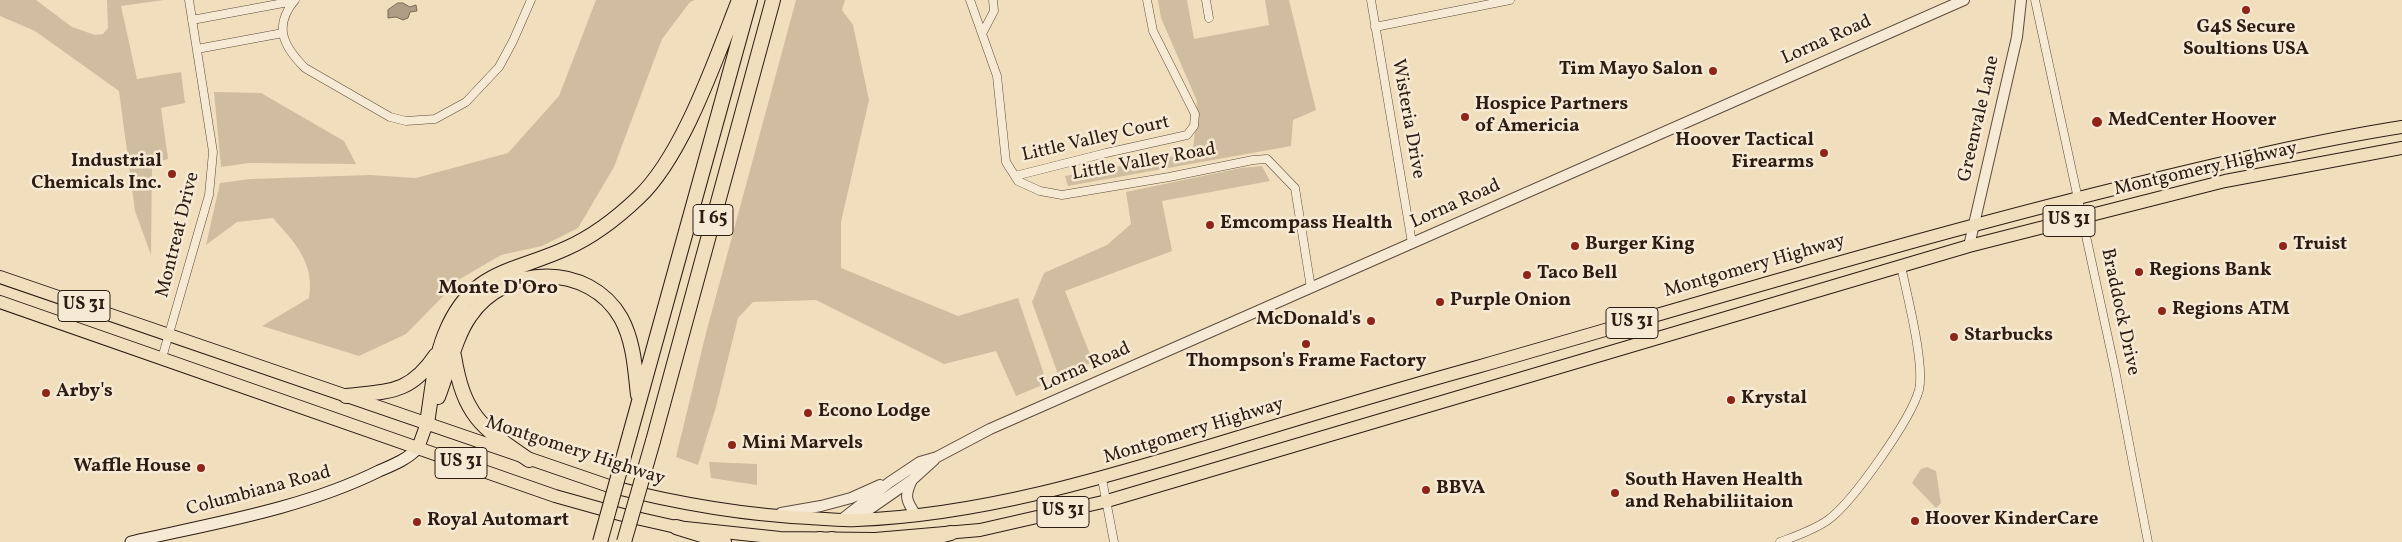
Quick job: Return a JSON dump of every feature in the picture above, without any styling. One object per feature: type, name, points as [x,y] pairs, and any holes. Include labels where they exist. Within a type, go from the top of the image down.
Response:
[{"type":"highway","points":[[346,396],[405,388],[425,372],[439,350],[453,318],[470,294],[485,281],[500,272],[570,247],[611,222],[640,197],[664,165],[688,122],[739,0]]},
{"type":"highway","name":"I 65","points":[[600,542],[750,0]]},
{"type":"highway","name":"I 65","points":[[624,542],[654,441],[773,0]]},
{"type":"highway","points":[[426,423],[470,316],[489,296],[501,287],[532,277],[563,277],[588,286],[610,304],[620,317],[633,350],[639,404]]},
{"type":"highway","points":[[426,423],[439,350]]},
{"type":"highway","points":[[454,355],[461,389],[475,415],[487,431],[528,460]]},
{"type":"highway","points":[[676,527],[724,542]]},
{"type":"highway","points":[[916,542],[951,533]]},
{"type":"main road","name":"Montgomery Highway","points":[[0,277],[426,423],[528,460],[609,486],[662,500],[767,516],[847,520],[931,515],[1010,501],[1102,479],[1474,368],[1888,248],[1975,225],[2078,198],[2308,143],[2402,127]]},
{"type":"main road","name":"Montgomery Highway","points":[[0,302],[588,506],[676,527],[826,541],[875,538],[951,533],[1012,524],[1107,501],[1969,246],[2225,181],[2402,148]]},
{"type":"main road","points":[[418,448],[426,423]]},
{"type":"main road","name":"Columbiana Road","points":[[131,542],[297,504],[339,490],[376,473],[409,456],[418,448]]},
{"type":"main road","points":[[826,541],[847,520]]},
{"type":"street","name":"Montreat Drive","points":[[162,358],[209,196],[212,177],[213,152],[188,0]]},
{"type":"street","points":[[192,20],[294,0]]},
{"type":"street","points":[[294,0],[281,22],[282,33],[294,58],[305,68],[390,117],[406,120],[435,119],[466,102],[499,67],[513,41],[530,0]]},
{"type":"street","points":[[970,0],[983,32],[997,76],[1006,162],[1015,176]]},
{"type":"street","points":[[983,32],[994,11],[993,0]]},
{"type":"street","name":"Little Valley Court","points":[[1015,176],[1187,135],[1194,126],[1194,114],[1153,31],[1147,0]]},
{"type":"street","points":[[1206,0],[1210,18]]},
{"type":"street","name":"Wisteria Drive","points":[[1371,0],[1412,243]]},
{"type":"street","points":[[1375,27],[1510,0]]},
{"type":"street","name":"Lorna Road","points":[[847,520],[890,482],[920,462],[937,457],[990,429],[1312,288],[1949,3],[1964,0]]},
{"type":"street","name":"Greenvale Lane","points":[[1969,246],[2017,37],[2021,0]]},
{"type":"street","name":"Braddock Drive","points":[[2035,0],[2115,370],[2148,542]]},
{"type":"street","points":[[197,49],[282,33]]},
{"type":"street","name":"Little Valley Road","points":[[1015,176],[1018,181],[1040,191],[1062,195],[1130,184],[1252,160],[1268,160],[1295,188],[1312,288]]},
{"type":"street","points":[[1780,542],[1816,528],[1839,510],[1857,490],[1909,412],[1919,390],[1920,376],[1913,324],[1901,266]]},
{"type":"street","name":"Lorna Road","points":[[847,520],[913,479],[937,457]]},
{"type":"street","points":[[913,479],[906,492],[908,504],[916,515]]},
{"type":"street","points":[[1102,479],[1114,542]]},
{"type":"street","points":[[767,516],[829,504],[890,482]]},
{"type":"shaded area","points":[[0,0],[36,0],[72,27],[95,35],[103,34],[108,28],[107,0],[164,0],[121,6],[137,79],[181,72],[185,103],[161,108],[168,159],[152,163],[151,255],[135,211],[119,91],[35,31],[0,16]]},
{"type":"shaded area","points":[[596,0],[695,0],[690,2],[662,39],[614,167],[578,228],[542,246],[501,255],[460,279],[406,334],[359,356],[262,326],[309,298],[309,274],[302,254],[273,218],[237,222],[206,245],[220,183],[250,179],[370,175],[416,178],[508,153],[559,96]]},
{"type":"shaded area","points":[[796,0],[845,0],[842,10],[853,25],[869,100],[841,222],[841,268],[958,316],[1018,298],[1047,383],[1016,396],[996,351],[944,364],[816,300],[753,302],[738,318],[716,407],[698,465],[676,457],[706,333]]},
{"type":"shaded area","points":[[1158,0],[1187,0],[1194,39],[1269,25],[1265,0],[1289,0],[1316,110],[1293,120],[1291,146],[1068,186],[1065,176],[1193,153],[1197,101],[1161,18]]},
{"type":"shaded area","points":[[398,3],[403,3],[410,7],[416,5],[417,11],[410,12],[408,18],[403,20],[396,17],[388,18],[388,10]]},
{"type":"shaded area","points":[[214,92],[261,93],[344,141],[356,164],[249,163],[221,167]]},
{"type":"shaded area","points":[[1262,166],[1270,181],[1162,201],[1172,251],[1065,291],[1093,362],[1059,377],[1032,302],[1044,273],[1107,245],[1131,224],[1126,192],[1241,168]]},
{"type":"shaded area","points":[[709,462],[757,464],[757,485],[711,478]]},
{"type":"shaded area","points":[[1927,467],[1936,471],[1941,503],[1936,508],[1912,483],[1921,469]]},
{"type":"place","name":"G4S Secure Soultions USA","points":[[2246,10]]},
{"type":"place","name":"Tim Mayo Salon","points":[[1713,71]]},
{"type":"place","name":"Hospice Partners of Americia","points":[[1465,117]]},
{"type":"place","name":"MedCenter Hoover","points":[[2097,122]]},
{"type":"place","name":"Hoover Tactical Firearms","points":[[1824,153]]},
{"type":"place","name":"Industrial Chemicals Inc.","points":[[172,174]]},
{"type":"place","name":"Emcompass Health","points":[[1210,225]]},
{"type":"place","name":"Burger King","points":[[1575,246]]},
{"type":"place","name":"Truist","points":[[2283,246]]},
{"type":"place","name":"Regions Bank","points":[[2139,272]]},
{"type":"place","name":"Taco Bell","points":[[1527,275]]},
{"type":"place","name":"Purple Onion","points":[[1440,302]]},
{"type":"place","name":"Regions ATM","points":[[2162,311]]},
{"type":"place","name":"McDonald's","points":[[1371,321]]},
{"type":"place","name":"Starbucks","points":[[1954,337]]},
{"type":"place","name":"Thompson's Frame Factory","points":[[1306,344]]},
{"type":"place","name":"Arby's","points":[[46,393]]},
{"type":"place","name":"Krystal","points":[[1731,400]]},
{"type":"place","name":"Econo Lodge","points":[[808,413]]},
{"type":"place","name":"Mini Marvels","points":[[732,445]]},
{"type":"place","name":"Waffle House","points":[[201,468]]},
{"type":"place","name":"BBVA","points":[[1426,490]]},
{"type":"place","name":"South Haven Health and Rehabiliitaion","points":[[1615,493]]},
{"type":"place","name":"Hoover KinderCare","points":[[1915,521]]},
{"type":"place","name":"Royal Automart","points":[[417,522]]},
{"type":"district","name":"Monte D'Oro","points":[[498,289]]}]
